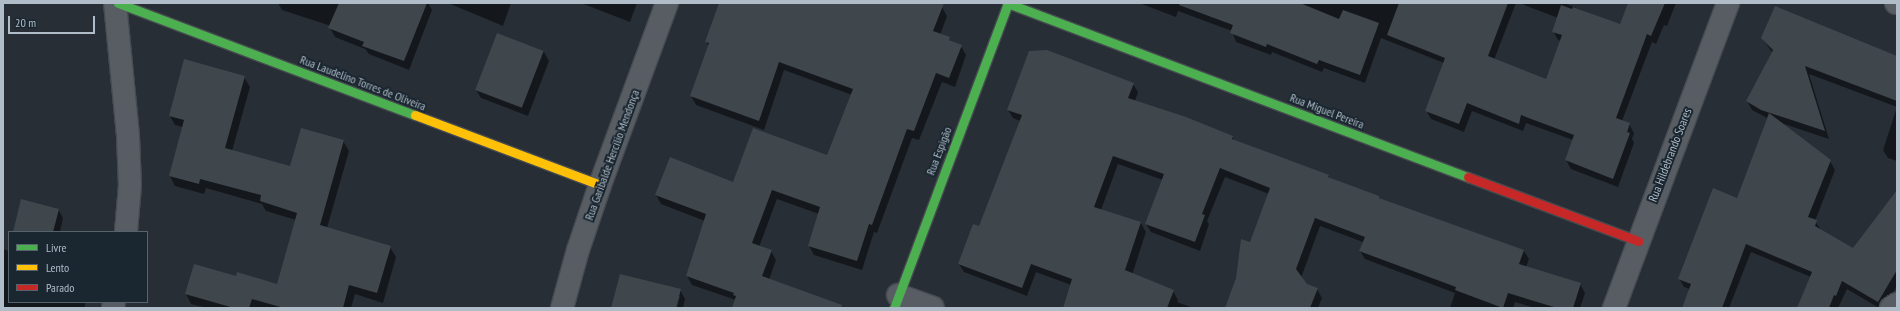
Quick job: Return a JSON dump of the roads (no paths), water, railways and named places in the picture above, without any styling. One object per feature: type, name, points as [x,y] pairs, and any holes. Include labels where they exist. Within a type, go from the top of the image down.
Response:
[{"type":"street","name":"Rua Laudelino Torres de Oliveira","points":[[116,3],[600,185]]},
{"type":"street","points":[[116,3],[128,136],[130,185],[126,231]]},
{"type":"street","name":"Rua Garibalde Hercílio Mendonça","points":[[562,308],[578,250],[600,185],[667,3]]},
{"type":"street","name":"Rua Miguel Pereira","points":[[1008,3],[1638,242]]},
{"type":"street","name":"Rua Espigão","points":[[896,301],[1008,3]]},
{"type":"street","name":"Rua Hildebrando Soares","points":[[1614,308],[1728,3]]},
{"type":"street","points":[[896,301],[933,308]]},
{"type":"street","points":[[1891,308],[1897,304]]}]
